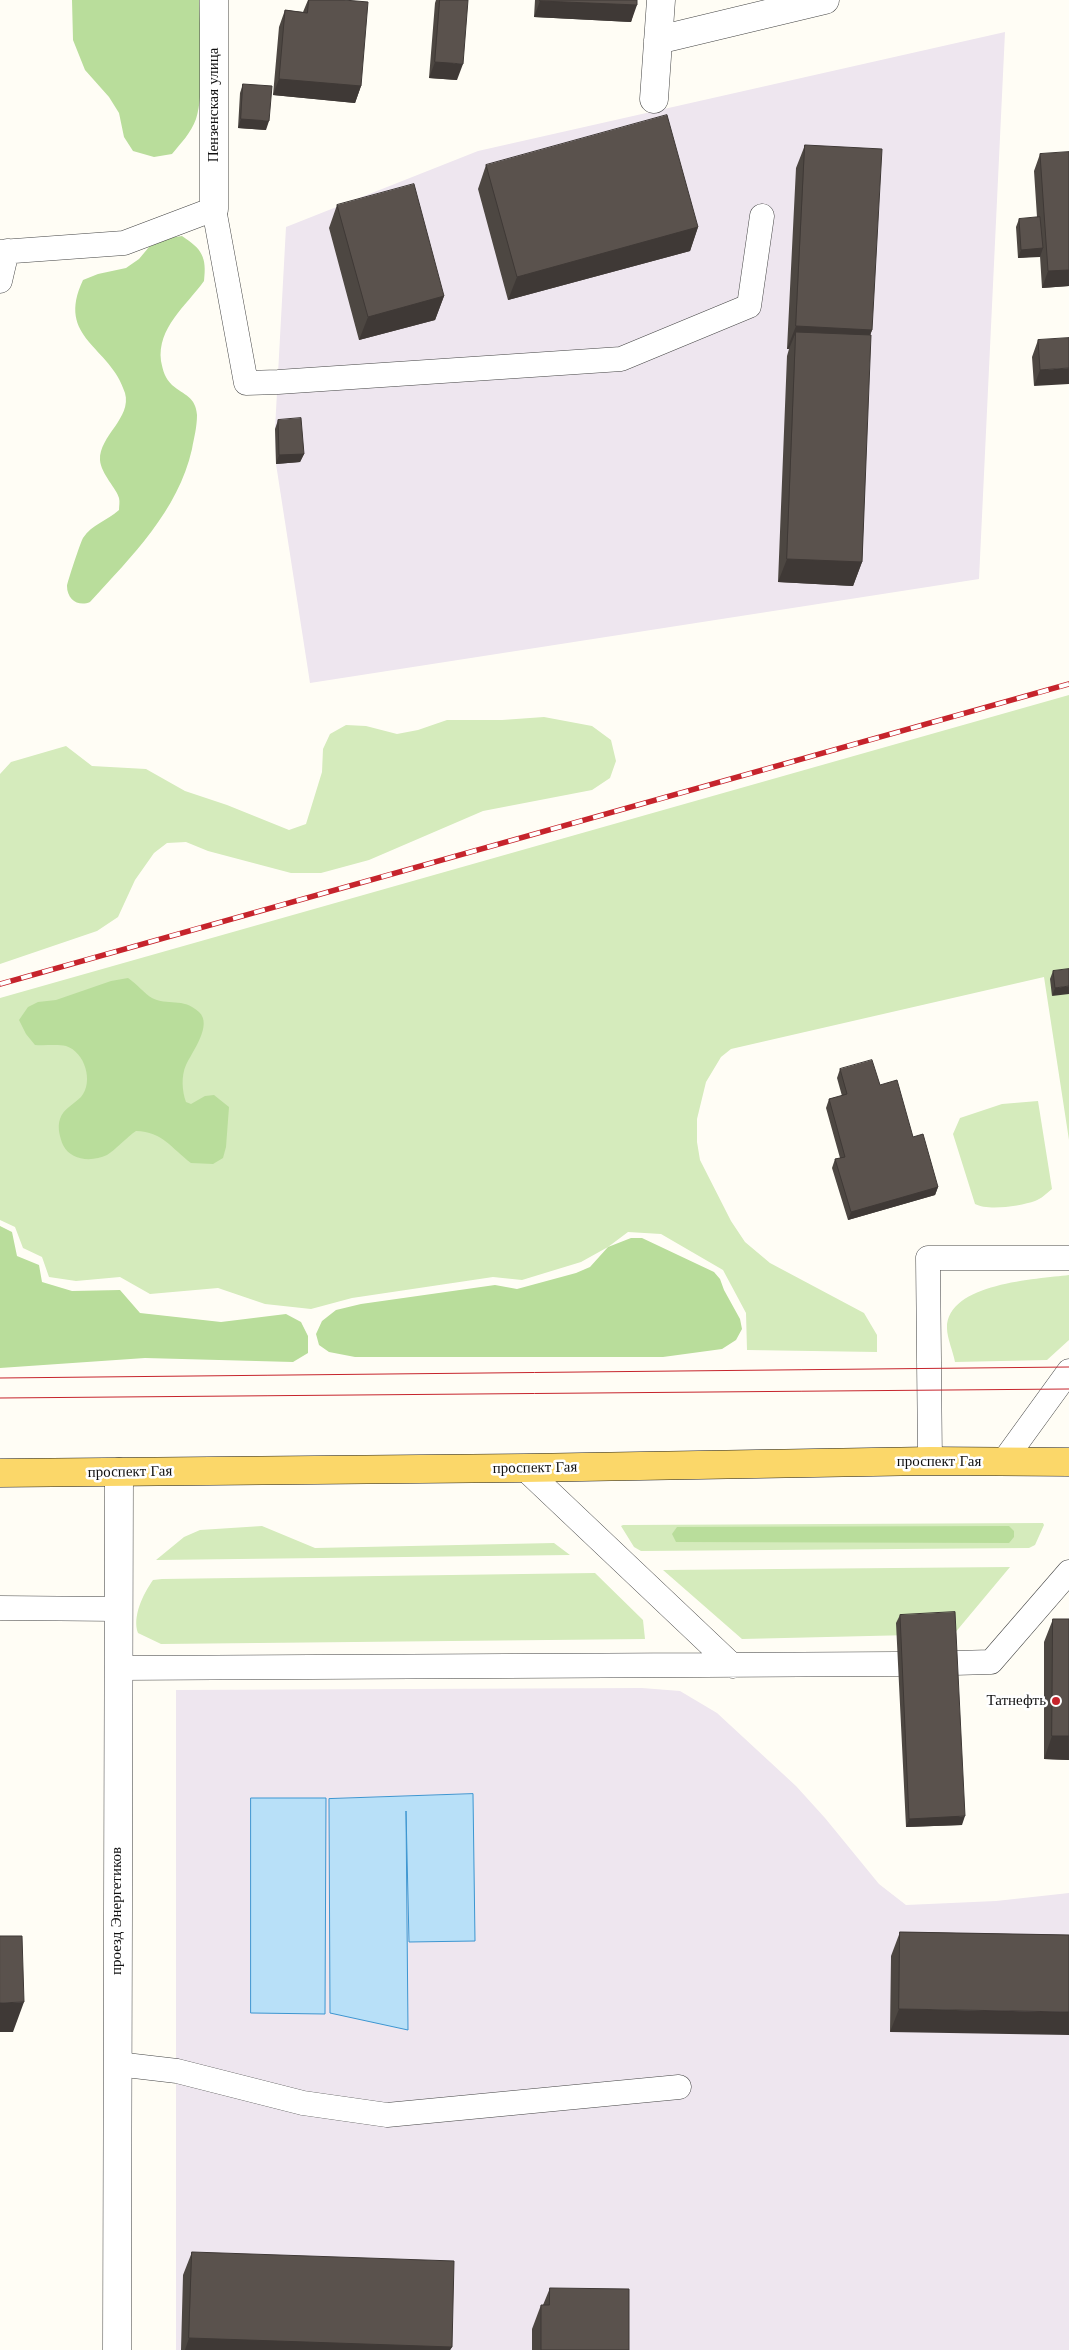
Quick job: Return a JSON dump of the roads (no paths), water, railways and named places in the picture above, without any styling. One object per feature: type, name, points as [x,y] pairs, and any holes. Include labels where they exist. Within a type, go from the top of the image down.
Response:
[{"type":"main road","name":"проспект Гая","points":[[0,1474],[930,1461],[1069,1462]]},
{"type":"street","name":"Пензенская улица","points":[[214,0],[214,209]]},
{"type":"street","points":[[654,100],[661,0]]},
{"type":"street","points":[[658,40],[824,0]]},
{"type":"street","name":"проезд Энергетиков","points":[[117,2350],[117,1668],[119,1472]]},
{"type":"lane","points":[[0,281],[4,251],[124,243],[214,209],[246,383],[620,358],[749,306],[762,216]]},
{"type":"lane","points":[[930,1461],[928,1258],[1069,1258]]},
{"type":"lane","points":[[1003,1462],[1069,1371]]},
{"type":"lane","points":[[524,1468],[733,1666]]},
{"type":"lane","points":[[954,1663],[991,1662],[1069,1572]]},
{"type":"lane","points":[[0,1608],[118,1609]]},
{"type":"lane","points":[[117,1668],[898,1664]]},
{"type":"lane","points":[[117,2064],[177,2071],[303,2103],[387,2114],[679,2087]]},
{"type":"water","points":[[473,1794],[475,1941],[409,1942],[406,1811],[408,2030],[330,2013],[329,1799]]},
{"type":"water","points":[[251,1798],[326,1798],[325,2014],[251,2013]]},
{"type":"tram line","points":[[0,1378],[1069,1367]]},
{"type":"tram line","points":[[0,1398],[1069,1389]]},
{"type":"railway","points":[[0,984],[1069,684]]},
{"type":"place","name":"Татнефть","points":[[1056,1701]]}]
